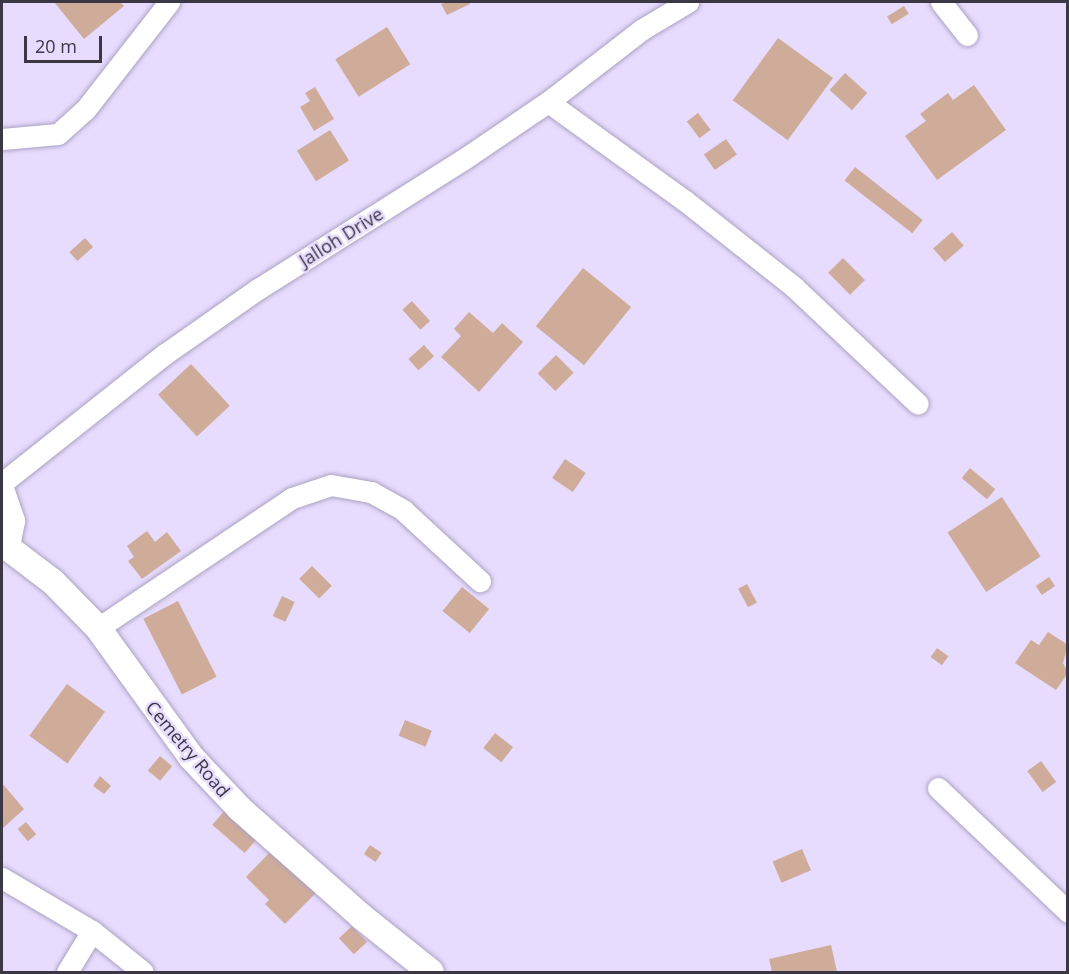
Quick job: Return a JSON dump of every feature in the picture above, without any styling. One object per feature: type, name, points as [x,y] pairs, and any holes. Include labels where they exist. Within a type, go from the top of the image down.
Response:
[{"type":"street","points":[[2,139],[58,134],[85,110],[169,2]]},
{"type":"street","name":"Jalloh Drive","points":[[2,483],[183,340],[548,102],[641,30],[688,2]]},
{"type":"street","points":[[941,2],[967,35]]},
{"type":"street","points":[[548,102],[684,200],[794,287],[918,404]]},
{"type":"street","points":[[98,628],[292,498],[332,484],[371,492],[403,510],[480,581]]},
{"type":"street","name":"Cemetry Road","points":[[2,492],[12,521],[4,551],[53,582],[98,628],[191,757],[240,809],[362,917],[431,972]]},
{"type":"street","points":[[938,788],[1068,912]]},
{"type":"street","points":[[2,878],[92,931],[143,972]]},
{"type":"street","points":[[67,972],[92,931]]},
{"type":"building","points":[[54,2],[120,2],[124,6],[84,39]]},
{"type":"building","points":[[469,2],[470,4],[447,15],[441,4]]},
{"type":"building","points":[[904,6],[909,14],[892,24],[887,17]]},
{"type":"building","points":[[387,27],[410,64],[359,97],[335,59]]},
{"type":"building","points":[[778,38],[833,78],[788,140],[733,100]]},
{"type":"building","points":[[845,73],[867,93],[852,110],[830,90]]},
{"type":"building","points":[[974,85],[1006,130],[937,180],[905,136],[926,121],[920,114],[948,93],[953,100]]},
{"type":"building","points":[[315,87],[334,119],[314,131],[300,107],[310,101],[305,93]]},
{"type":"building","points":[[698,113],[711,130],[699,138],[687,121]]},
{"type":"building","points":[[330,130],[349,161],[316,181],[297,151]]},
{"type":"building","points":[[726,139],[737,155],[715,170],[704,154]]},
{"type":"building","points":[[855,167],[923,220],[912,233],[845,180]]},
{"type":"building","points":[[952,232],[964,246],[945,262],[933,248]]},
{"type":"building","points":[[85,238],[93,247],[77,261],[69,252]]},
{"type":"building","points":[[843,258],[865,280],[850,295],[828,273]]},
{"type":"building","points":[[583,268],[631,307],[584,365],[536,326]]},
{"type":"building","points":[[412,301],[430,321],[420,330],[402,310]]},
{"type":"building","points":[[469,312],[493,333],[502,323],[523,342],[479,392],[441,357],[461,336],[454,329]]},
{"type":"building","points":[[424,345],[434,356],[418,370],[408,359]]},
{"type":"building","points":[[556,355],[574,373],[555,391],[538,373]]},
{"type":"building","points":[[191,364],[230,406],[197,436],[158,395]]},
{"type":"building","points":[[565,459],[586,473],[573,492],[552,478]]},
{"type":"building","points":[[970,468],[995,489],[987,499],[962,478]]},
{"type":"building","points":[[1002,497],[1041,557],[986,592],[947,532]]},
{"type":"building","points":[[147,531],[155,542],[167,532],[181,551],[142,579],[128,561],[134,557],[127,546]]},
{"type":"building","points":[[312,566],[332,586],[319,599],[299,579]]},
{"type":"building","points":[[1049,577],[1055,586],[1042,595],[1036,586]]},
{"type":"building","points":[[747,584],[757,603],[748,607],[738,589]]},
{"type":"building","points":[[462,587],[489,609],[470,633],[442,611]]},
{"type":"building","points":[[282,596],[295,602],[285,622],[273,616]]},
{"type":"building","points":[[178,601],[217,677],[182,694],[143,619]]},
{"type":"building","points":[[1048,632],[1068,645],[1063,663],[1068,673],[1056,690],[1015,663],[1031,640],[1039,645]]},
{"type":"building","points":[[937,648],[948,656],[942,665],[931,657]]},
{"type":"building","points":[[67,684],[105,712],[67,763],[29,736]]},
{"type":"building","points":[[405,720],[432,731],[426,747],[399,736]]},
{"type":"building","points":[[495,733],[513,747],[501,762],[483,748]]},
{"type":"building","points":[[160,756],[172,766],[160,781],[148,771]]},
{"type":"building","points":[[1041,761],[1056,782],[1043,792],[1027,771]]},
{"type":"building","points":[[100,776],[111,786],[104,794],[93,786]]},
{"type":"building","points":[[2,783],[24,809],[2,829]]},
{"type":"building","points":[[226,809],[258,837],[245,853],[212,825]]},
{"type":"building","points":[[26,822],[36,834],[28,841],[18,829]]},
{"type":"building","points":[[370,845],[382,853],[375,862],[364,854]]},
{"type":"building","points":[[802,849],[811,870],[782,883],[773,862]]},
{"type":"building","points":[[272,850],[316,893],[285,924],[265,904],[269,900],[246,877]]},
{"type":"building","points":[[352,926],[367,942],[354,954],[339,938]]},
{"type":"building","points":[[831,945],[837,972],[772,972],[769,959]]}]
